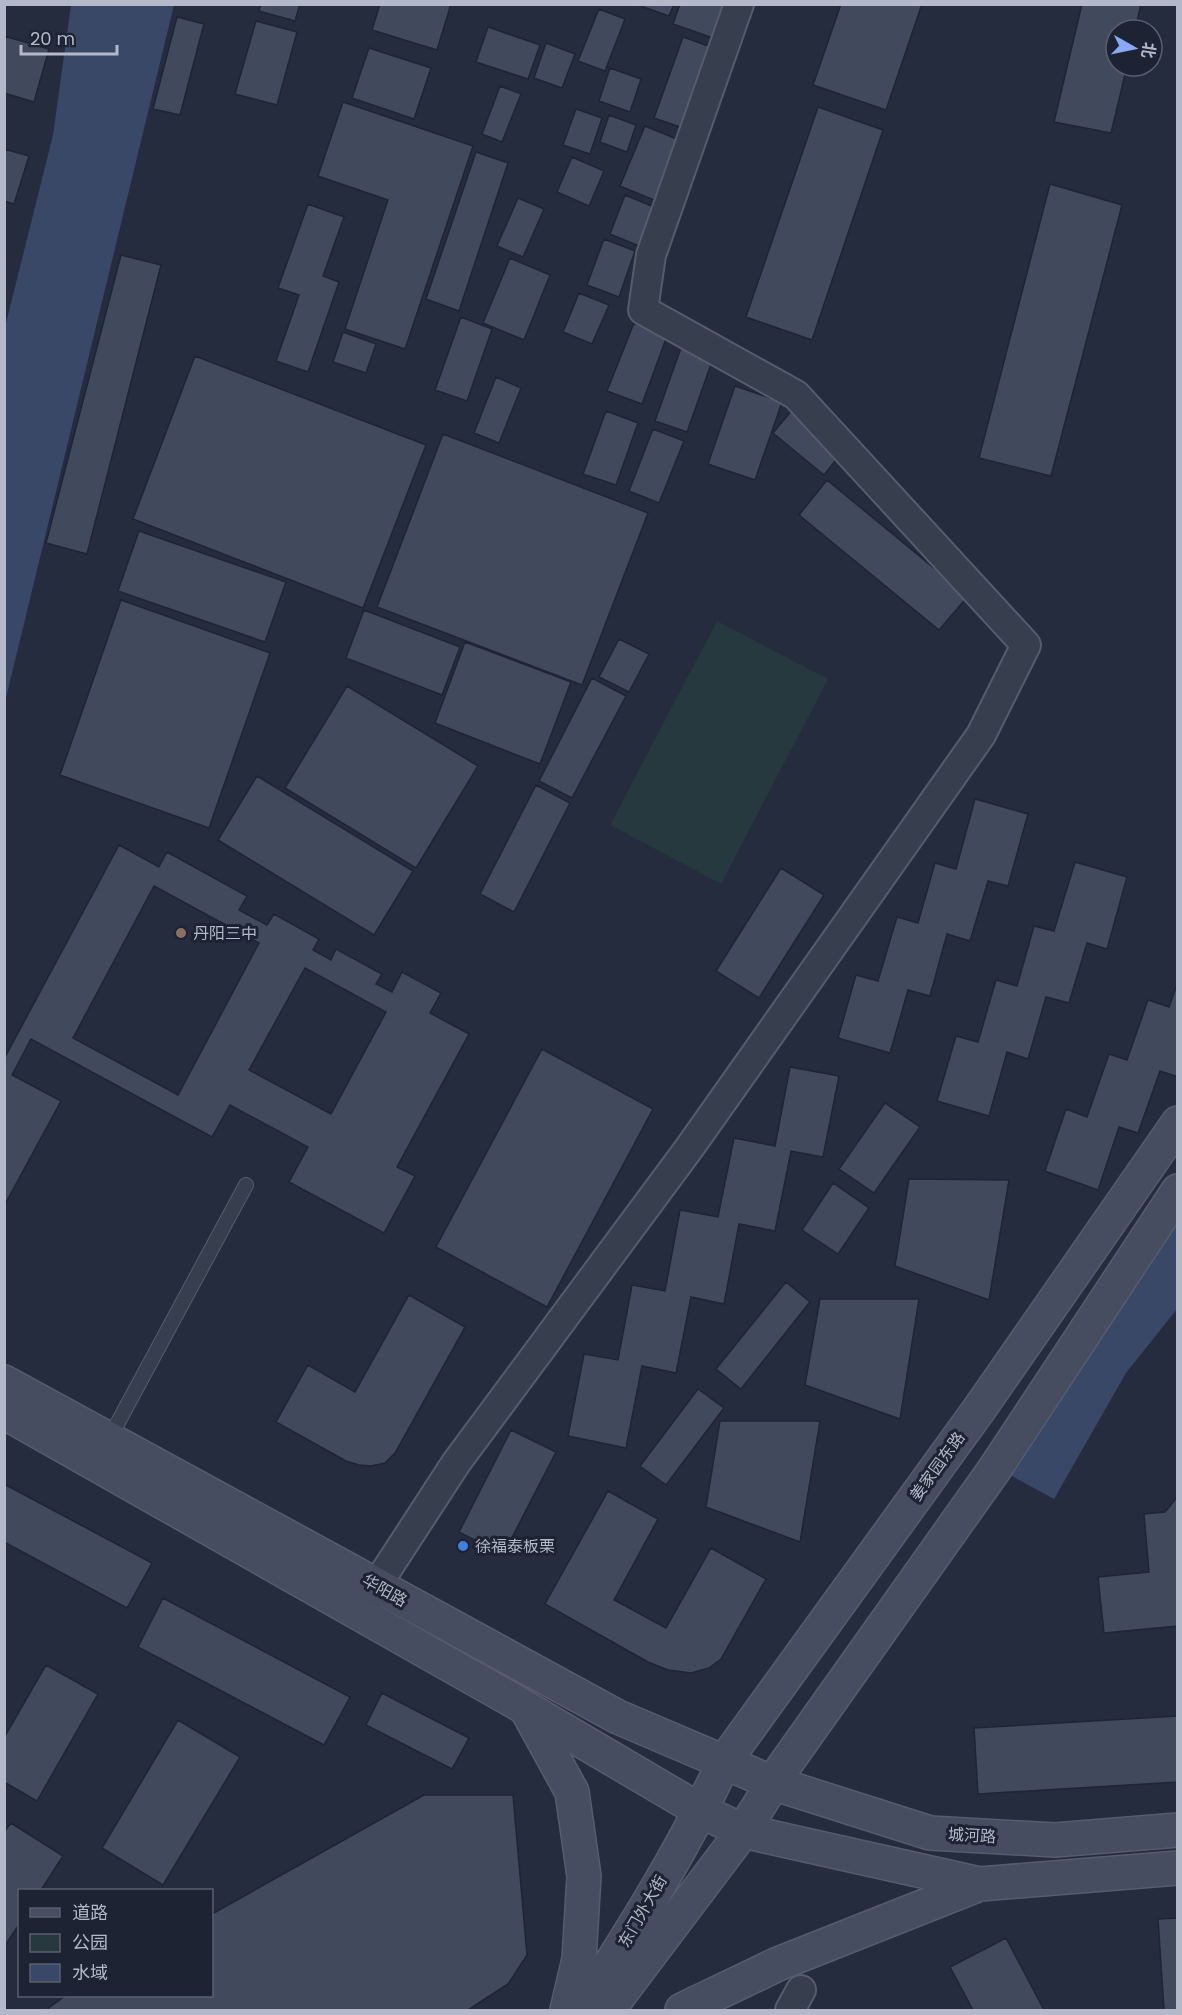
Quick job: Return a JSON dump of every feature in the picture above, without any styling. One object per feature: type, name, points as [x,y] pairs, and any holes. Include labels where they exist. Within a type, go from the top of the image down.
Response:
[{"type":"main road","name":"姜家园东路","points":[[701,1810],[724,1762],[980,1408],[1178,1123]]},
{"type":"main road","points":[[980,1884],[743,1831],[773,1783],[994,1470],[1178,1191]]},
{"type":"main road","name":"华阳路","points":[[4,1382],[102,1452],[358,1615],[526,1708],[701,1810],[743,1831]]},
{"type":"main road","name":"华阳路","points":[[4,1412],[102,1452],[377,1585],[618,1717],[773,1783]]},
{"type":"main road","points":[[526,1708],[572,1792],[584,1876],[579,1959],[567,2010]]},
{"type":"main road","name":"城河路","points":[[773,1783],[930,1833],[1054,1840],[1178,1830]]},
{"type":"main road","name":"东门外大街","points":[[581,2010],[621,1948],[701,1810]]},
{"type":"main road","name":"东门外大街","points":[[608,2010],[743,1831]]},
{"type":"main road","points":[[682,2010],[778,1964],[980,1884],[1178,1868]]},
{"type":"street","points":[[358,1615],[456,1462],[690,1147],[981,735],[1026,645],[796,394],[643,310],[651,255],[739,4]]},
{"type":"lane","points":[[102,1452],[246,1185]]},
{"type":"green space","points":[[717,621],[828,679],[721,884],[610,825]]},
{"type":"water","points":[[71,5],[174,5],[5,702],[5,327],[53,135]]},
{"type":"water","points":[[1177,1224],[1177,1309],[1126,1373],[1054,1499],[1010,1475],[1140,1269]]},
{"type":"building","points":[[261,4],[300,4],[295,21],[259,11]]},
{"type":"building","points":[[380,4],[451,4],[437,50],[372,30]]},
{"type":"building","points":[[635,4],[674,4],[669,16]]},
{"type":"building","points":[[680,4],[729,4],[716,39],[673,24]]},
{"type":"building","points":[[841,4],[922,4],[886,110],[813,85]]},
{"type":"building","points":[[1082,4],[1141,4],[1138,18],[1104,18],[1104,78],[1124,78],[1111,133],[1054,122]]},
{"type":"building","points":[[599,9],[625,19],[605,71],[578,61]]},
{"type":"building","points":[[177,17],[204,24],[180,115],[153,109]]},
{"type":"building","points":[[256,21],[297,32],[277,105],[235,94]]},
{"type":"building","points":[[488,27],[540,45],[528,79],[476,62]]},
{"type":"building","points":[[4,36],[49,49],[34,102],[4,93]]},
{"type":"building","points":[[683,37],[711,47],[683,128],[654,118]]},
{"type":"building","points":[[546,43],[575,54],[562,88],[534,78]]},
{"type":"building","points":[[369,48],[431,68],[414,119],[352,98]]},
{"type":"building","points":[[610,68],[641,79],[630,112],[599,101]]},
{"type":"building","points":[[500,86],[521,94],[502,142],[482,134]]},
{"type":"building","points":[[343,102],[473,146],[405,349],[345,329],[388,200],[318,176]]},
{"type":"building","points":[[818,107],[883,130],[812,340],[746,317]]},
{"type":"building","points":[[576,109],[602,118],[590,154],[563,145]]},
{"type":"building","points":[[609,115],[636,125],[627,152],[600,142]]},
{"type":"building","points":[[645,126],[679,140],[654,200],[620,186]]},
{"type":"building","points":[[4,149],[29,156],[14,204],[4,201]]},
{"type":"building","points":[[476,152],[508,163],[459,311],[426,299]]},
{"type":"building","points":[[572,157],[604,171],[589,206],[557,192]]},
{"type":"building","points":[[1050,184],[1122,205],[1051,476],[979,458]]},
{"type":"building","points":[[625,195],[654,207],[639,246],[610,234]]},
{"type":"building","points":[[518,198],[544,209],[523,257],[497,246]]},
{"type":"building","points":[[308,204],[344,217],[323,276],[339,282],[308,372],[276,361],[299,295],[278,288]]},
{"type":"building","points":[[604,239],[635,251],[619,297],[587,285]]},
{"type":"building","points":[[121,255],[161,265],[87,554],[46,543]]},
{"type":"building","points":[[510,258],[550,275],[524,340],[483,323]]},
{"type":"building","points":[[579,293],[609,305],[592,344],[563,332]]},
{"type":"building","points":[[461,317],[492,329],[467,401],[435,390]]},
{"type":"building","points":[[634,323],[667,336],[642,404],[607,391]]},
{"type":"building","points":[[343,332],[376,344],[366,373],[333,362]]},
{"type":"building","points":[[682,345],[714,356],[687,432],[655,421]]},
{"type":"building","points":[[195,356],[426,445],[363,608],[133,519]]},
{"type":"building","points":[[496,377],[521,388],[499,443],[474,433]]},
{"type":"building","points":[[735,386],[782,402],[755,480],[708,464]]},
{"type":"building","points":[[792,410],[843,451],[824,475],[773,433]]},
{"type":"building","points":[[606,411],[638,423],[616,485],[583,474]]},
{"type":"building","points":[[653,429],[684,441],[659,503],[629,491]]},
{"type":"building","points":[[443,434],[648,513],[582,685],[377,607]]},
{"type":"building","points":[[827,480],[968,596],[939,630],[799,515]]},
{"type":"building","points":[[139,531],[286,582],[265,642],[118,591]]},
{"type":"building","points":[[121,600],[270,653],[209,828],[60,775]]},
{"type":"building","points":[[364,610],[460,647],[442,695],[346,658]]},
{"type":"building","points":[[619,639],[649,654],[629,692],[599,677]]},
{"type":"building","points":[[465,642],[571,682],[540,764],[435,723]]},
{"type":"building","points":[[592,678],[626,696],[572,798],[539,781]]},
{"type":"building","points":[[347,686],[478,766],[416,868],[285,788]]},
{"type":"building","points":[[257,776],[413,871],[374,935],[218,840]]},
{"type":"building","points":[[536,785],[570,803],[514,912],[480,894]]},
{"type":"building","points":[[975,799],[1028,814],[1008,886],[988,881],[970,941],[947,934],[930,996],[908,990],[890,1053],[838,1038],[856,975],[878,981],[897,917],[918,923],[935,863],[956,869]]},
{"type":"building","points":[[119,845],[159,867],[167,852],[247,896],[239,910],[267,925],[274,914],[319,939],[313,950],[331,960],[336,949],[382,974],[376,984],[392,992],[402,972],[441,993],[430,1013],[469,1034],[397,1167],[415,1176],[384,1233],[289,1182],[308,1147],[230,1105],[212,1137],[31,1039],[12,1075],[61,1101],[4,1206],[4,1059]],"holes":[[[154,886],[259,943],[178,1095],[73,1038]],[[305,968],[386,1012],[331,1114],[249,1070]]]},
{"type":"building","points":[[1075,862],[1127,877],[1107,949],[1087,943],[1069,1003],[1046,997],[1028,1059],[1007,1052],[989,1116],[937,1101],[956,1036],[978,1042],[996,980],[1017,986],[1034,926],[1054,931]]},
{"type":"building","points":[[781,868],[824,895],[759,998],[716,971]]},
{"type":"building","points":[[1178,982],[1178,1077],[1160,1071],[1138,1133],[1119,1127],[1098,1190],[1045,1171],[1066,1109],[1087,1117],[1109,1054],[1127,1060],[1148,1000],[1169,1007]]},
{"type":"building","points":[[542,1049],[653,1109],[547,1307],[436,1247]]},
{"type":"building","points":[[790,1067],[839,1076],[823,1157],[791,1151],[775,1231],[739,1224],[724,1304],[691,1297],[676,1373],[642,1366],[626,1448],[568,1436],[584,1354],[618,1360],[632,1285],[665,1291],[680,1210],[718,1217],[734,1138],[775,1146]]},
{"type":"building","points":[[885,1103],[920,1127],[874,1193],[839,1169]]},
{"type":"building","points":[[909,1179],[1009,1180],[989,1300],[895,1266]]},
{"type":"building","points":[[833,1183],[869,1208],[838,1254],[802,1230]]},
{"type":"building","points":[[786,1282],[810,1302],[741,1389],[716,1369]]},
{"type":"building","points":[[409,1295],[465,1327],[395,1453],[385,1463],[371,1466],[346,1461],[276,1422],[308,1365],[355,1392]]},
{"type":"building","points":[[820,1299],[919,1299],[900,1419],[805,1385]]},
{"type":"building","points":[[698,1389],[724,1408],[666,1485],[640,1466]]},
{"type":"building","points":[[720,1421],[820,1421],[800,1542],[706,1507]]},
{"type":"building","points":[[511,1430],[556,1452],[503,1555],[459,1532]]},
{"type":"building","points":[[4,1484],[152,1563],[127,1608],[4,1542]]},
{"type":"building","points":[[608,1491],[658,1519],[614,1600],[666,1628],[711,1548],[766,1579],[721,1659],[709,1668],[691,1673],[668,1670],[648,1662],[545,1604]]},
{"type":"building","points":[[1178,1496],[1178,1626],[1104,1633],[1098,1577],[1149,1572],[1144,1514],[1165,1512]]},
{"type":"building","points":[[163,1598],[350,1697],[324,1745],[138,1647]]},
{"type":"building","points":[[46,1665],[98,1694],[37,1801],[4,1782],[4,1738]]},
{"type":"building","points":[[382,1693],[469,1738],[452,1769],[366,1725]]},
{"type":"building","points":[[1178,1716],[1178,1782],[978,1794],[974,1728]]},
{"type":"building","points":[[178,1720],[240,1757],[163,1885],[102,1848]]},
{"type":"building","points":[[424,1795],[513,1795],[527,1955],[508,1984],[468,2010],[46,2010],[64,1997],[213,1997],[213,1913]]},
{"type":"building","points":[[11,1823],[63,1856],[42,1889],[18,1889],[18,1926],[4,1947],[4,1832]]},
{"type":"building","points":[[1178,1918],[1178,2010],[1164,2010],[1158,1919]]},
{"type":"building","points":[[1006,1938],[1044,2010],[973,2010],[950,1967]]},
{"type":"place","name":"丹阳三中","points":[[181,933]]},
{"type":"place","name":"徐福泰板栗","points":[[463,1546]]}]
